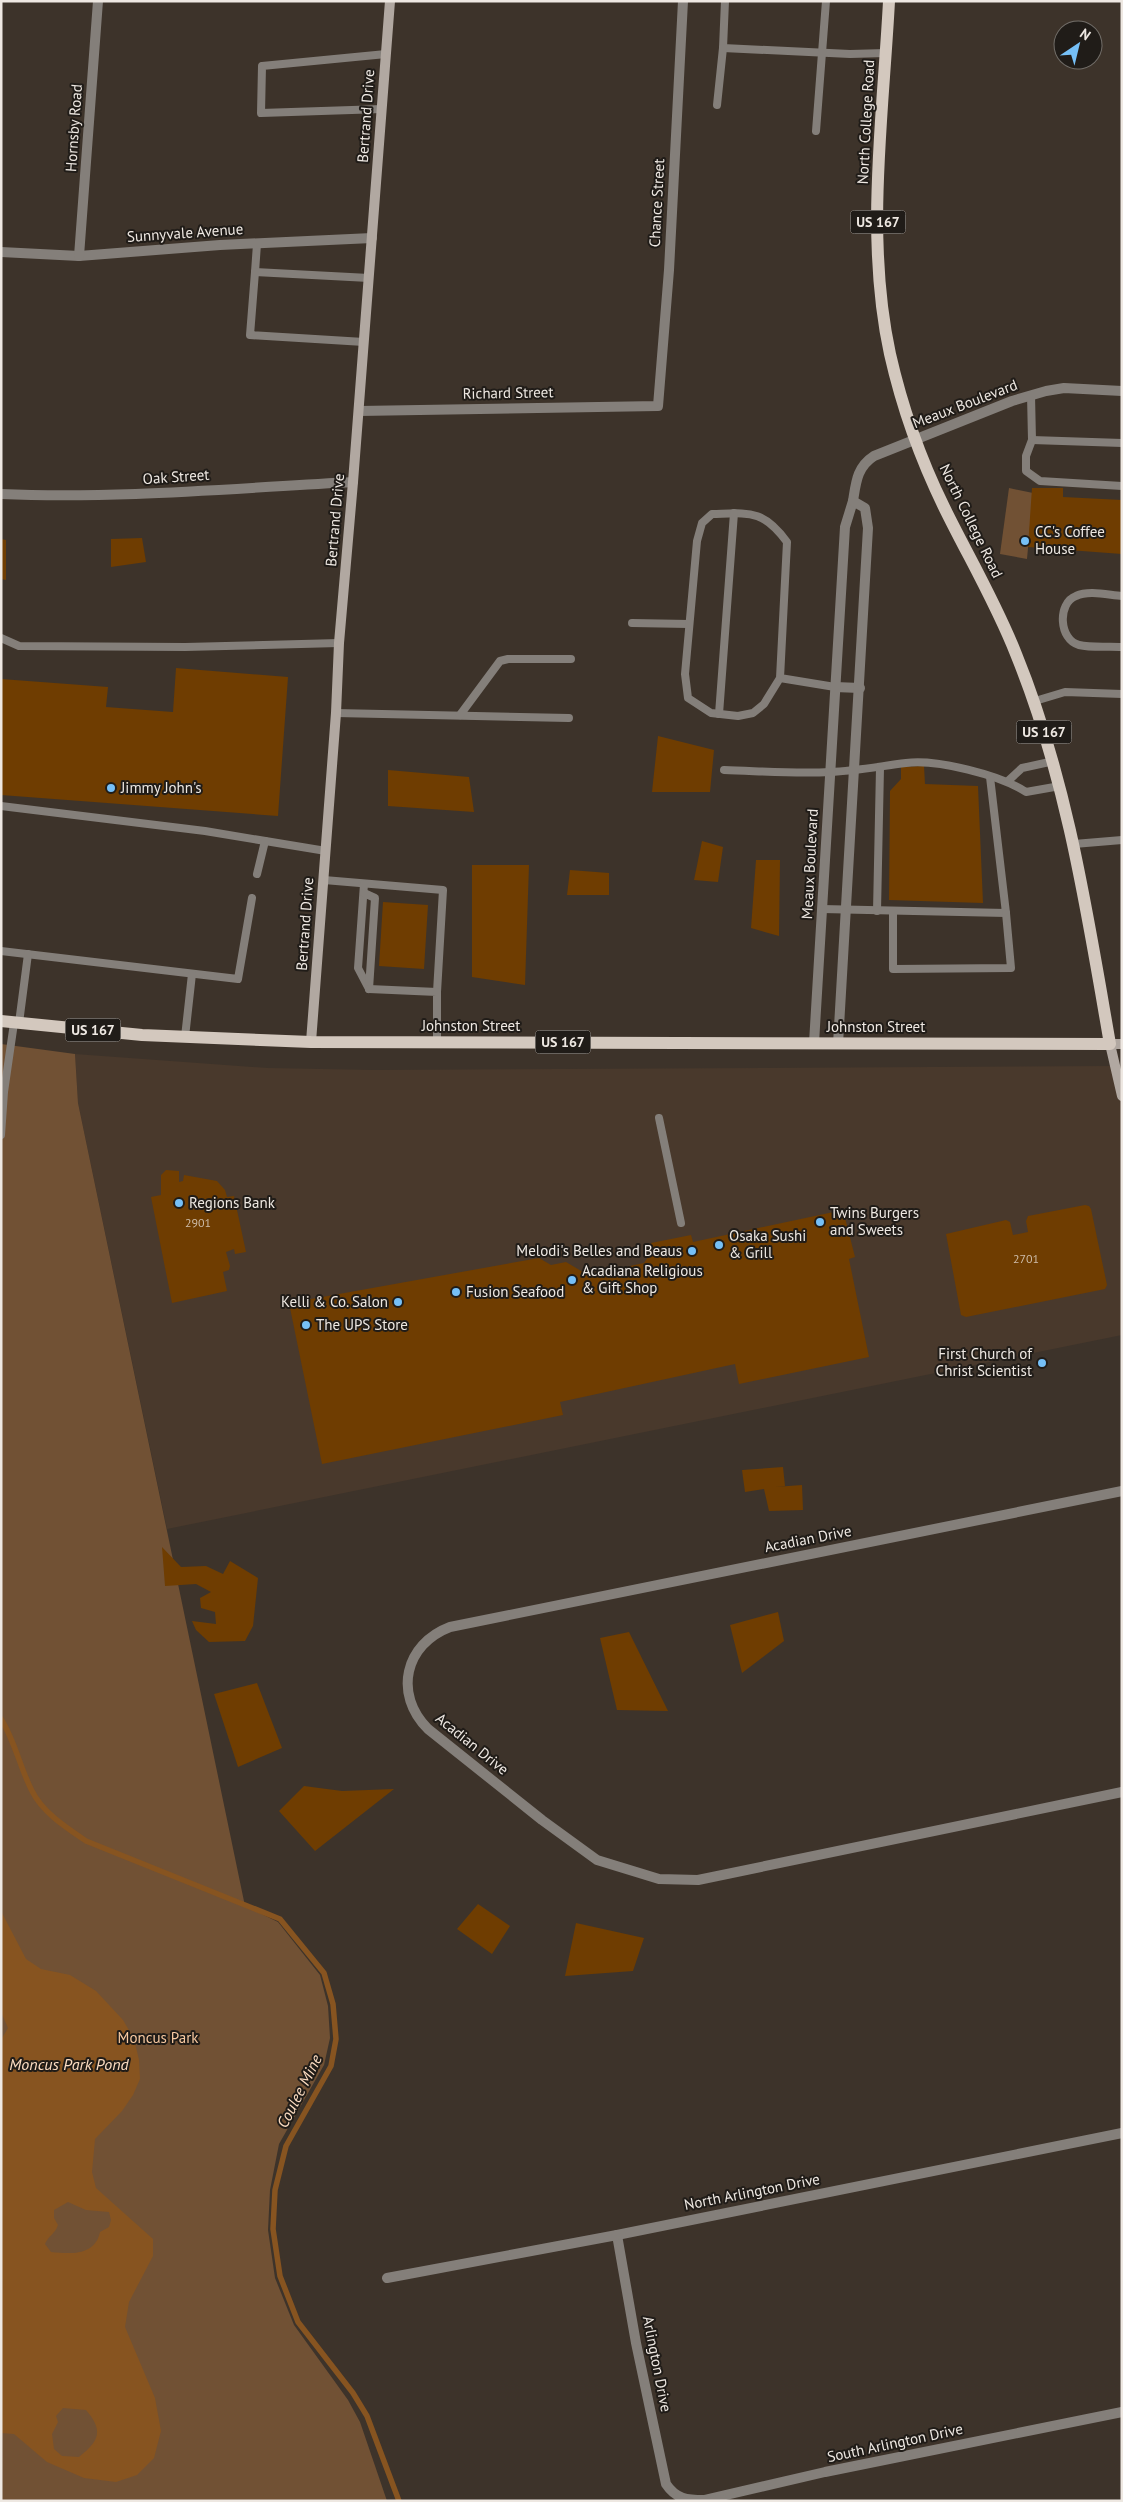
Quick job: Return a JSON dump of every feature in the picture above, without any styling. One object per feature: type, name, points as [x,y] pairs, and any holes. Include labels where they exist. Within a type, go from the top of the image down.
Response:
[{"type":"main road","name":"Bertrand Drive","points":[[312,1042],[336,713],[339,643],[359,411],[390,1]]},
{"type":"main road","name":"North College Road","points":[[889,1],[877,206],[878,269],[890,352],[914,440],[943,506],[1016,651],[1035,701],[1054,761],[1074,844],[1116,1044]]},
{"type":"main road","name":"Johnston Street","points":[[1,1021],[185,1037],[312,1042],[1116,1044]]},
{"type":"main road","points":[[1116,1044],[1122,1096]]},
{"type":"street","name":"Hornsby Road","points":[[79,256],[98,1]]},
{"type":"street","name":"Chance Street","points":[[658,406],[669,270],[683,1]]},
{"type":"street","name":"Sunnyvale Avenue","points":[[1,252],[79,256],[372,238]]},
{"type":"street","name":"Meaux Boulevard","points":[[814,1043],[845,527],[853,501],[856,482],[865,462],[874,456],[1031,395],[1064,388],[1122,390]]},
{"type":"street","name":"Richard Street","points":[[359,411],[658,406]]},
{"type":"street","name":"Oak Street","points":[[1,494],[58,496],[132,495],[353,482]]},
{"type":"street","points":[[838,1044],[868,528],[865,508],[853,501]]},
{"type":"street","points":[[836,687],[860,688]]},
{"type":"street","name":"Acadian Drive","points":[[1122,1491],[450,1627],[437,1632],[422,1645],[412,1662],[408,1685],[408,1696],[419,1720],[542,1820],[597,1860],[659,1879],[698,1880],[1122,1792]]},
{"type":"street","name":"North Arlington Drive","points":[[387,2278],[617,2235],[1122,2133]]},
{"type":"street","name":"Arlington Drive","points":[[617,2235],[636,2343],[666,2484],[675,2496]]},
{"type":"street","name":"South Arlington Drive","points":[[675,2496],[685,2500],[704,2500],[825,2472],[1122,2412]]},
{"type":"lane","points":[[717,105],[723,48],[724,1]]},
{"type":"lane","points":[[816,131],[826,1]]},
{"type":"lane","points":[[723,48],[886,53]]},
{"type":"lane","points":[[382,110],[262,113],[262,66],[386,54]]},
{"type":"lane","points":[[257,244],[250,335],[364,342]]},
{"type":"lane","points":[[255,272],[369,278]]},
{"type":"lane","points":[[1031,395],[1032,440],[1026,456],[1026,471],[1040,481],[1122,486]]},
{"type":"lane","points":[[1032,440],[1122,443]]},
{"type":"lane","points":[[752,512],[775,526],[787,542],[780,678],[764,704],[753,713],[738,716],[711,713],[688,698],[685,674],[697,541],[702,523],[712,514],[734,513],[752,512]]},
{"type":"lane","points":[[719,714],[734,513]]},
{"type":"lane","points":[[1122,596],[1083,593],[1073,596],[1066,604],[1063,628],[1068,639],[1079,645],[1122,647]]},
{"type":"lane","points":[[632,624],[689,624]]},
{"type":"lane","points":[[1,638],[18,646],[185,647],[339,643]]},
{"type":"lane","points":[[460,715],[500,661],[508,659],[571,659]]},
{"type":"lane","points":[[780,678],[836,687]]},
{"type":"lane","points":[[1035,701],[1065,692],[1122,694]]},
{"type":"lane","points":[[336,713],[569,718]]},
{"type":"lane","points":[[1008,781],[1022,768],[1054,761]]},
{"type":"lane","points":[[724,770],[830,772],[880,768],[908,762],[961,767],[1008,781],[1026,792],[1060,786]]},
{"type":"lane","points":[[877,912],[880,768]]},
{"type":"lane","points":[[893,912],[894,969],[1011,968],[990,777]]},
{"type":"lane","points":[[1,806],[205,831],[326,851]]},
{"type":"lane","points":[[1074,844],[1122,840]]},
{"type":"lane","points":[[257,874],[265,841]]},
{"type":"lane","points":[[324,880],[443,890],[437,992],[437,1042]]},
{"type":"lane","points":[[364,884],[358,968],[369,989]]},
{"type":"lane","points":[[364,893],[375,898],[369,989]]},
{"type":"lane","points":[[1,951],[238,979],[252,898]]},
{"type":"lane","points":[[822,909],[877,912],[1006,913]]},
{"type":"lane","points":[[1,1135],[4,1092],[28,954]]},
{"type":"lane","points":[[185,1037],[192,974]]},
{"type":"lane","points":[[369,989],[437,992]]},
{"type":"lane","points":[[659,1118],[681,1223]]},
{"type":"shaded area","points":[[75,1054],[268,1068],[374,1070],[1115,1066],[1122,1096],[1122,1335],[167,1529],[78,1103]]},
{"type":"green space","points":[[1009,488],[1033,493],[1027,559],[1000,554]]},
{"type":"green space","name":"Moncus Park","points":[[1,1044],[75,1054],[78,1103],[245,1906],[278,1922],[320,1975],[328,2006],[330,2038],[324,2065],[279,2144],[270,2190],[268,2230],[275,2278],[294,2325],[348,2400],[360,2422],[387,2501],[1,2501]]},
{"type":"water","name":"Moncus Park Pond","points":[[1,1911],[26,1959],[41,1969],[70,1975],[96,1991],[123,2020],[134,2039],[139,2060],[140,2079],[133,2095],[122,2111],[95,2139],[92,2172],[96,2188],[153,2239],[153,2256],[129,2302],[125,2327],[155,2398],[161,2431],[154,2458],[137,2475],[116,2482],[84,2478],[47,2462],[14,2434],[1,2433],[1,2040],[8,2028],[1,2012]],"holes":[[[68,2202],[86,2210],[109,2212],[111,2220],[109,2227],[100,2232],[93,2246],[88,2249],[74,2253],[51,2252],[45,2244],[58,2225],[54,2218],[54,2210]],[[63,2408],[86,2410],[92,2417],[97,2430],[95,2441],[79,2457],[62,2456],[54,2449],[52,2434],[58,2422],[56,2416]]]},
{"type":"building","points":[[1032,488],[1063,488],[1063,497],[1122,500],[1122,554],[1028,547]]},
{"type":"building","points":[[142,538],[146,562],[111,567],[111,539]]},
{"type":"building","points":[[1,539],[6,540],[6,580],[1,579]]},
{"type":"building","points":[[176,668],[288,677],[278,816],[1,795],[1,679],[108,687],[106,707],[173,712]]},
{"type":"building","points":[[658,736],[714,750],[710,792],[652,792]]},
{"type":"building","points":[[924,766],[925,784],[978,786],[983,903],[889,900],[890,791],[901,779],[901,767]]},
{"type":"building","points":[[388,770],[469,777],[474,812],[388,806]]},
{"type":"building","points":[[702,841],[723,847],[718,882],[694,880]]},
{"type":"building","points":[[756,860],[780,860],[779,936],[751,928]]},
{"type":"building","points":[[472,865],[529,865],[525,985],[472,977]]},
{"type":"building","points":[[570,870],[609,873],[609,895],[567,895]]},
{"type":"building","points":[[383,902],[428,905],[424,969],[379,966]]},
{"type":"building","points":[[166,1170],[179,1171],[179,1182],[183,1181],[184,1175],[217,1181],[225,1190],[227,1197],[234,1196],[246,1252],[235,1254],[234,1249],[226,1252],[230,1266],[229,1270],[223,1272],[227,1291],[172,1303],[151,1197],[161,1195],[161,1175]]},
{"type":"building","points":[[1085,1205],[1091,1209],[1107,1285],[1105,1289],[966,1317],[961,1315],[946,1234],[1006,1220],[1010,1222],[1013,1235],[1028,1232],[1026,1221],[1028,1216]]},
{"type":"building","points":[[843,1210],[855,1257],[849,1259],[869,1357],[739,1384],[735,1364],[560,1402],[563,1415],[322,1464],[289,1303],[539,1258],[551,1265],[566,1262],[588,1275],[644,1263],[653,1250],[651,1243],[691,1235],[693,1242]]},
{"type":"building","points":[[783,1467],[785,1486],[775,1487],[802,1485],[803,1510],[769,1511],[764,1489],[745,1492],[742,1470]]},
{"type":"building","points":[[162,1547],[181,1567],[206,1566],[223,1574],[230,1561],[258,1578],[253,1626],[245,1641],[209,1642],[196,1630],[192,1621],[216,1624],[215,1612],[201,1608],[200,1598],[211,1592],[196,1584],[165,1586]]},
{"type":"building","points":[[778,1612],[784,1641],[742,1673],[730,1625]]},
{"type":"building","points":[[629,1632],[668,1711],[617,1710],[600,1638]]},
{"type":"building","points":[[257,1683],[282,1748],[238,1767],[214,1694]]},
{"type":"building","points":[[304,1786],[342,1791],[394,1789],[315,1851],[279,1811]]},
{"type":"building","points":[[478,1904],[510,1926],[492,1954],[457,1929]]},
{"type":"building","points":[[576,1923],[644,1938],[633,1971],[565,1976]]},
{"type":"waterway","name":"Coulee Mine","points":[[1,1719],[10,1736],[32,1791],[42,1806],[63,1825],[86,1841],[280,1919],[324,1973],[333,2004],[336,2039],[331,2066],[286,2146],[275,2190],[273,2229],[280,2276],[298,2322],[353,2393],[367,2416],[399,2501]]},
{"type":"place","name":"CC's Coffee House","points":[[1025,541]]},
{"type":"place","name":"Jimmy John's","points":[[111,788]]},
{"type":"place","name":"Regions Bank","points":[[179,1203]]},
{"type":"place","name":"Twins Burgers and Sweets","points":[[820,1222]]},
{"type":"place","name":"Osaka Sushi & Grill","points":[[719,1245]]},
{"type":"place","name":"Melodi's Belles and Beaus","points":[[692,1251]]},
{"type":"place","name":"Acadiana Religious & Gift Shop","points":[[572,1280]]},
{"type":"place","name":"Fusion Seafood","points":[[456,1292]]},
{"type":"place","name":"Kelli & Co. Salon","points":[[398,1302]]},
{"type":"place","name":"The UPS Store","points":[[306,1325]]},
{"type":"place","name":"First Church of Christ Scientist","points":[[1042,1363]]}]
